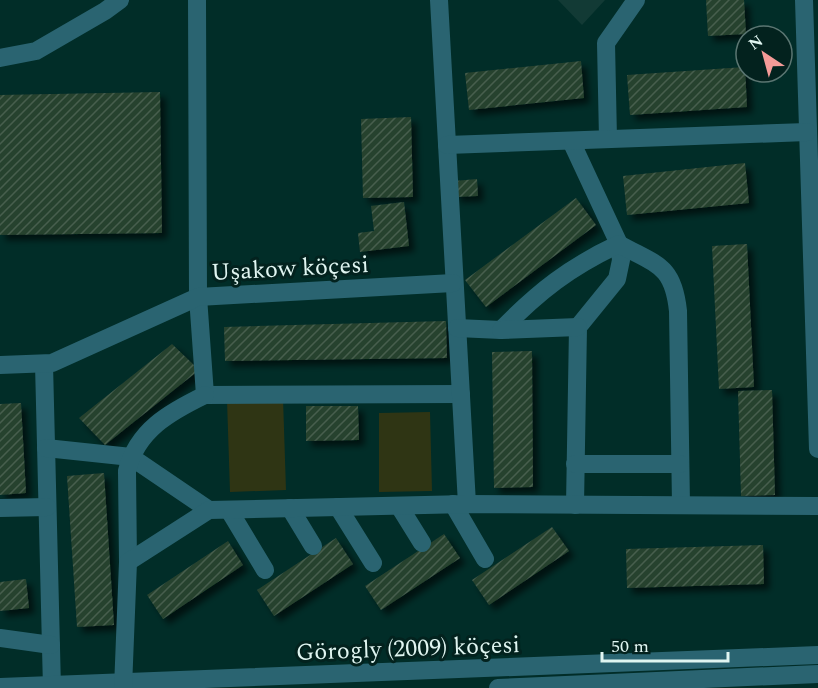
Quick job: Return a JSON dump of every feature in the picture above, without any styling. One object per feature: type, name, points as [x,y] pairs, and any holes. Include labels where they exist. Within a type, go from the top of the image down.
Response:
[{"type":"street","points":[[0,58],[36,51],[120,0]]},
{"type":"street","points":[[197,0],[198,297],[205,395]]},
{"type":"street","points":[[439,0],[461,394],[460,504],[484,559]]},
{"type":"street","points":[[608,139],[606,43],[636,0]]},
{"type":"street","points":[[804,0],[818,449]]},
{"type":"street","points":[[447,145],[807,132]]},
{"type":"street","points":[[571,141],[619,243],[621,260],[617,279],[578,327],[575,505]]},
{"type":"street","points":[[501,330],[533,298],[581,262],[619,243]]},
{"type":"street","points":[[619,243],[660,266],[670,276],[676,292],[681,505]]},
{"type":"street","name":"Uşakow köçesi","points":[[0,365],[52,363],[198,297],[453,283]]},
{"type":"street","points":[[457,328],[501,330],[578,327]]},
{"type":"street","points":[[44,364],[52,686]]},
{"type":"street","points":[[123,685],[128,562],[127,471],[131,457],[144,434],[175,410],[205,395],[461,394]]},
{"type":"street","points":[[46,448],[131,457],[209,510]]},
{"type":"street","points":[[575,464],[680,464]]},
{"type":"street","points":[[128,562],[209,510],[460,504],[818,506]]},
{"type":"street","points":[[399,506],[422,543]]},
{"type":"street","points":[[0,508],[47,507]]},
{"type":"street","points":[[338,507],[373,564]]},
{"type":"street","points":[[290,508],[313,546]]},
{"type":"street","points":[[229,510],[265,570]]},
{"type":"street","points":[[0,638],[51,645]]},
{"type":"street","name":"Görogly (2009) köçesi","points":[[0,687],[123,685],[818,655]]},
{"type":"street","name":"Görogly (2009) köçesi","points":[[498,688],[818,674]]},
{"type":"shaded area","points":[[558,0],[605,0],[582,25]]},
{"type":"green space","points":[[283,398],[286,490],[230,492],[227,400]]},
{"type":"green space","points":[[430,412],[432,491],[379,492],[379,413]]},
{"type":"building","points":[[706,0],[744,0],[745,24],[734,24],[734,35],[708,36]]},
{"type":"building","points":[[581,61],[584,98],[469,110],[465,73]]},
{"type":"building","points":[[734,68],[734,84],[746,84],[747,107],[630,115],[627,75]]},
{"type":"building","points":[[160,92],[162,233],[0,235],[0,95]]},
{"type":"building","points":[[411,117],[413,197],[363,198],[361,119]]},
{"type":"building","points":[[745,163],[749,203],[627,215],[623,176]]},
{"type":"building","points":[[477,179],[478,196],[455,197],[454,181]]},
{"type":"building","points":[[576,198],[596,225],[486,307],[465,280]]},
{"type":"building","points":[[404,202],[409,246],[360,252],[358,233],[374,231],[371,206]]},
{"type":"building","points":[[747,244],[754,387],[719,389],[712,246]]},
{"type":"building","points":[[446,321],[447,358],[225,361],[224,327]]},
{"type":"building","points":[[172,344],[199,370],[105,445],[79,418]]},
{"type":"building","points":[[532,351],[533,487],[494,488],[492,352]]},
{"type":"building","points":[[772,390],[775,495],[741,496],[738,391]]},
{"type":"building","points":[[21,403],[26,493],[0,495],[0,404]]},
{"type":"building","points":[[306,406],[358,406],[359,440],[306,441]]},
{"type":"building","points":[[104,473],[114,625],[77,627],[67,476]]},
{"type":"building","points":[[552,527],[569,551],[489,605],[472,580]]},
{"type":"building","points":[[444,534],[460,558],[381,610],[365,586]]},
{"type":"building","points":[[336,538],[353,564],[274,616],[257,590]]},
{"type":"building","points":[[228,541],[243,565],[163,619],[147,595]]},
{"type":"building","points":[[763,545],[764,584],[627,588],[626,549]]},
{"type":"building","points":[[26,579],[29,608],[0,611],[0,582]]}]
